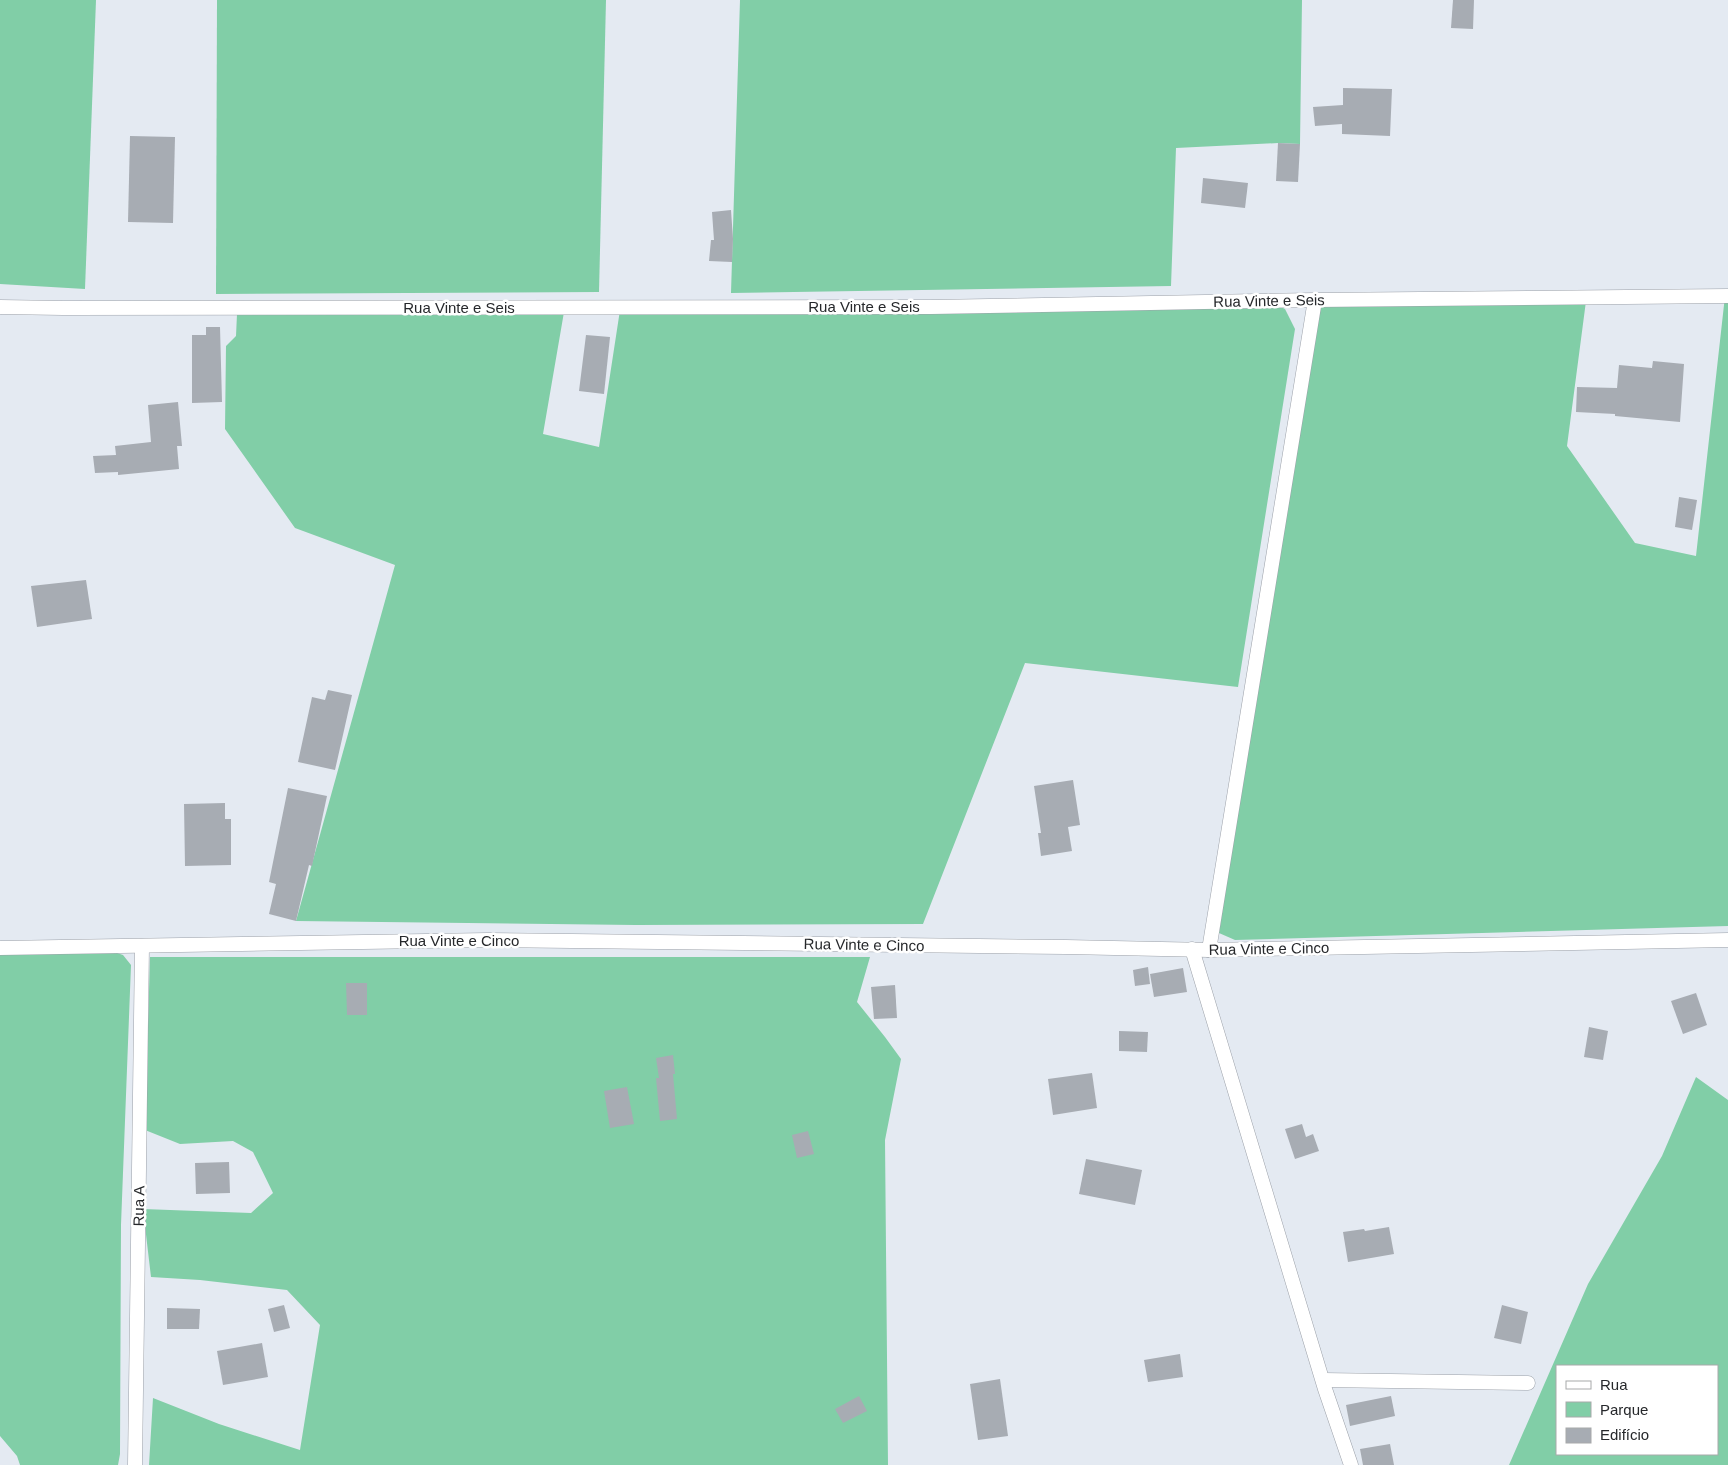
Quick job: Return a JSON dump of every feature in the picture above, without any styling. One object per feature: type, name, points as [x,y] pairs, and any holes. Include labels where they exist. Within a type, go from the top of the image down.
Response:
[{"type":"street","name":"Rua Vinte e Seis","points":[[0,307],[930,307],[1315,300],[1728,296]]},
{"type":"street","points":[[1209,950],[1315,300]]},
{"type":"street","name":"Rua Vinte e Cinco","points":[[0,948],[488,940],[1209,950],[1728,940]]},
{"type":"street","name":"Rua A","points":[[135,1465],[142,946]]},
{"type":"street","points":[[1192,949],[1323,1380],[1351,1465]]},
{"type":"street","points":[[1323,1380],[1528,1383]]},
{"type":"green space","points":[[0,0],[96,0],[85,289],[0,284]]},
{"type":"green space","points":[[217,0],[606,0],[599,292],[216,294]]},
{"type":"green space","points":[[740,0],[1302,0],[1300,144],[1278,143],[1176,148],[1171,286],[731,293]]},
{"type":"green space","points":[[1725,296],[1728,296],[1728,926],[1235,940],[1219,933],[1314,314],[1322,303],[1586,301],[1567,446],[1635,543],[1696,556]]},
{"type":"green space","points":[[1273,303],[1285,309],[1295,329],[1238,687],[1025,663],[923,924],[636,925],[296,921],[395,565],[295,528],[225,429],[226,346],[236,336],[237,314],[564,312],[543,434],[599,447],[620,310]]},
{"type":"green space","points":[[117,953],[123,955],[131,965],[121,1225],[120,1454],[118,1465],[20,1465],[17,1456],[0,1436],[0,954]]},
{"type":"green space","points":[[150,957],[870,957],[857,1002],[901,1059],[885,1140],[888,1465],[149,1465],[153,1398],[219,1424],[300,1450],[320,1325],[287,1290],[200,1280],[151,1277],[143,1209],[251,1213],[273,1193],[253,1152],[233,1141],[180,1144],[145,1130]]},
{"type":"green space","points":[[1696,1077],[1728,1100],[1728,1465],[1509,1465],[1588,1284],[1662,1156]]},
{"type":"building","points":[[1453,0],[1474,0],[1473,29],[1451,28]]},
{"type":"building","points":[[1343,88],[1392,89],[1390,136],[1342,134],[1342,124],[1315,126],[1313,107],[1343,105]]},
{"type":"building","points":[[130,136],[175,137],[173,223],[128,222]]},
{"type":"building","points":[[1278,143],[1300,144],[1298,182],[1276,181]]},
{"type":"building","points":[[1203,178],[1248,183],[1245,208],[1201,203]]},
{"type":"building","points":[[731,210],[732,262],[709,261],[711,240],[714,240],[712,212]]},
{"type":"building","points":[[206,327],[220,327],[222,402],[192,403],[192,335],[206,335]]},
{"type":"building","points":[[586,335],[610,337],[604,394],[579,391]]},
{"type":"building","points":[[1653,361],[1684,364],[1680,422],[1615,416],[1615,414],[1576,412],[1577,387],[1617,388],[1619,365],[1652,368]]},
{"type":"building","points":[[178,402],[182,446],[177,446],[179,469],[118,475],[118,472],[95,473],[93,456],[116,455],[115,446],[151,442],[148,405]]},
{"type":"building","points":[[1679,497],[1697,500],[1692,530],[1675,527]]},
{"type":"building","points":[[86,580],[92,619],[37,627],[31,586]]},
{"type":"building","points":[[328,690],[352,695],[335,770],[298,762],[312,697],[325,700]]},
{"type":"building","points":[[1073,780],[1080,825],[1068,827],[1072,851],[1041,856],[1038,833],[1041,833],[1034,786]]},
{"type":"building","points":[[288,788],[327,796],[312,866],[309,865],[296,921],[269,914],[276,884],[269,882]]},
{"type":"building","points":[[225,803],[225,819],[231,819],[231,865],[185,866],[184,804]]},
{"type":"building","points":[[1148,967],[1150,984],[1135,986],[1133,970]]},
{"type":"building","points":[[1183,968],[1187,992],[1154,997],[1150,974]]},
{"type":"building","points":[[346,983],[367,983],[367,1015],[347,1015]]},
{"type":"building","points":[[895,985],[897,1018],[874,1019],[871,987]]},
{"type":"building","points":[[1696,993],[1707,1025],[1683,1034],[1671,1001]]},
{"type":"building","points":[[1589,1027],[1608,1031],[1603,1060],[1584,1057]]},
{"type":"building","points":[[1119,1031],[1148,1032],[1147,1052],[1119,1051]]},
{"type":"building","points":[[673,1055],[677,1119],[660,1121],[656,1078],[659,1078],[656,1058]]},
{"type":"building","points":[[1092,1073],[1097,1108],[1053,1115],[1048,1079]]},
{"type":"building","points":[[627,1087],[634,1124],[610,1128],[604,1091]]},
{"type":"building","points":[[1302,1124],[1306,1137],[1313,1134],[1319,1151],[1295,1159],[1285,1129]]},
{"type":"building","points":[[808,1131],[814,1154],[797,1158],[792,1135]]},
{"type":"building","points":[[1086,1159],[1142,1170],[1135,1205],[1079,1194]]},
{"type":"building","points":[[229,1162],[230,1193],[196,1194],[195,1163]]},
{"type":"building","points":[[1389,1227],[1394,1254],[1348,1262],[1343,1232]]},
{"type":"building","points":[[284,1305],[290,1328],[274,1332],[268,1309]]},
{"type":"building","points":[[1502,1305],[1528,1312],[1521,1344],[1494,1338]]},
{"type":"building","points":[[167,1308],[200,1309],[199,1329],[167,1329]]},
{"type":"building","points":[[262,1343],[268,1377],[223,1385],[217,1351]]},
{"type":"building","points":[[1180,1354],[1183,1377],[1148,1382],[1144,1360]]},
{"type":"building","points":[[1000,1379],[1008,1436],[978,1440],[970,1384]]},
{"type":"building","points":[[859,1396],[867,1411],[843,1423],[835,1409]]},
{"type":"building","points":[[1391,1396],[1395,1416],[1350,1426],[1346,1405]]},
{"type":"building","points":[[1390,1444],[1394,1465],[1363,1465],[1360,1449]]}]
